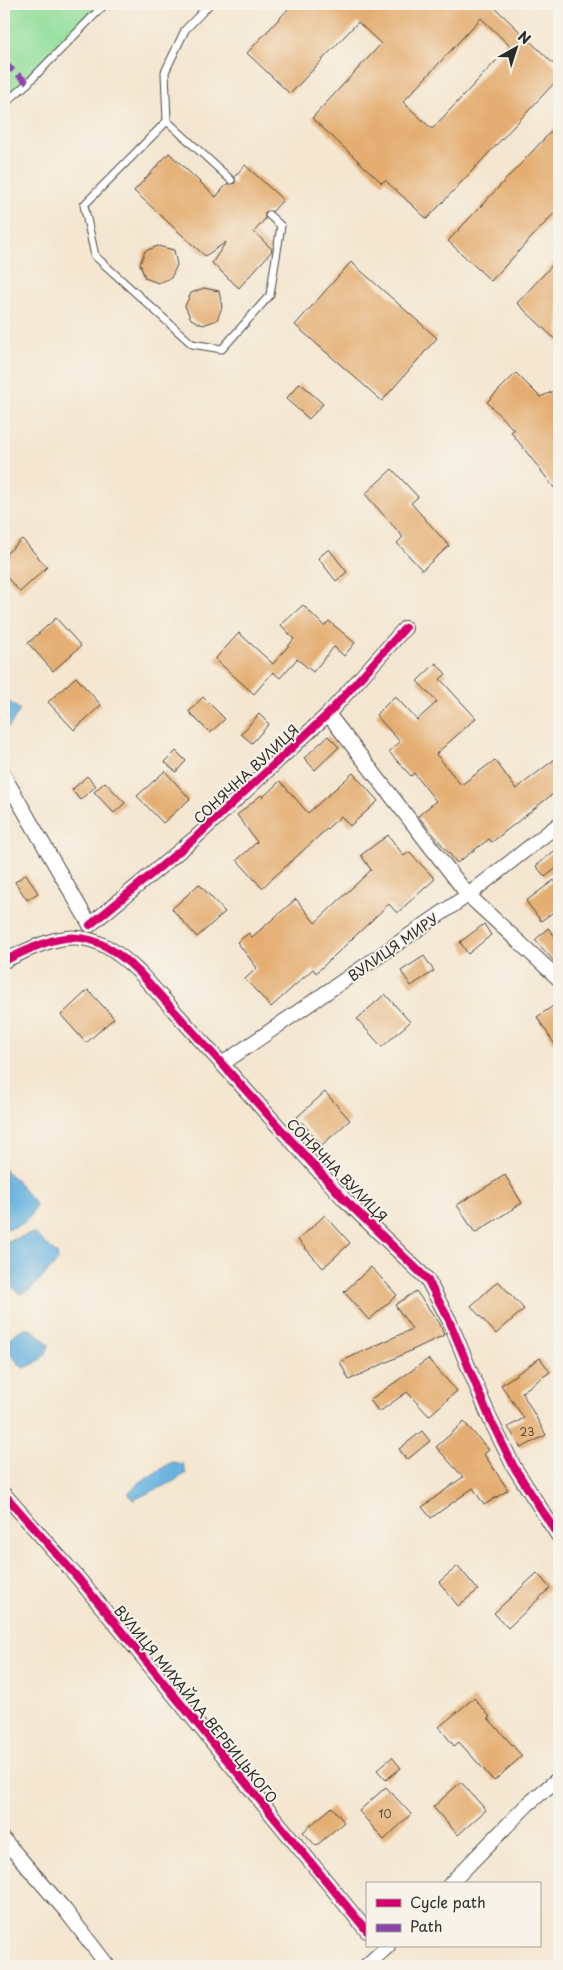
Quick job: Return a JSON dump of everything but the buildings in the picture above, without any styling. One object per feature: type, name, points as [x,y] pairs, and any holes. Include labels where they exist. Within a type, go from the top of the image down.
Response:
[{"type":"street","name":"СОНЯЧНА ВУЛИЦЯ","points":[[4,961],[33,947],[88,932],[194,839],[328,714],[405,628]]},
{"type":"street","points":[[328,714],[468,895],[559,979]]},
{"type":"street","points":[[4,776],[88,932]]},
{"type":"street","name":"ВУЛИЦЯ МИРУ","points":[[222,1064],[468,895],[559,824]]},
{"type":"street","name":"СОНЯЧНА ВУЛИЦЯ","points":[[88,932],[119,953],[139,972],[344,1199],[427,1279],[449,1320],[490,1420],[514,1467],[559,1537]]},
{"type":"street","name":"ВУЛИЦЯ МИХАЙЛА ВЕРБИЦЬКОГО","points":[[4,1494],[84,1586],[366,1930]]},
{"type":"street","points":[[452,1882],[527,1805],[559,1778]]},
{"type":"street","points":[[4,1840],[65,1910],[108,1966]]},
{"type":"street","points":[[366,1966],[386,1948]]},
{"type":"lane","points":[[4,104],[28,83],[105,4]]},
{"type":"lane","points":[[210,4],[185,30],[165,72],[167,120],[231,180]]},
{"type":"lane","points":[[167,120],[84,205],[95,256],[192,344],[222,349],[270,295],[281,226],[269,215]]},
{"type":"green space","points":[[4,4],[99,4],[22,82],[4,96]]},
{"type":"water","points":[[4,703],[11,703],[20,710],[9,727],[4,726]]},
{"type":"water","points":[[4,1169],[18,1182],[36,1205],[28,1219],[20,1225],[4,1229]]},
{"type":"water","points":[[34,1233],[57,1254],[58,1261],[30,1290],[20,1294],[4,1279],[4,1242]]},
{"type":"water","points":[[25,1328],[34,1331],[49,1345],[43,1357],[23,1368],[10,1354],[7,1343],[14,1334]]},
{"type":"water","points":[[172,1462],[183,1464],[186,1473],[174,1481],[133,1500],[128,1493],[139,1483]]},
{"type":"marked path","points":[[4,63],[28,83]]},
{"type":"cycle path","points":[[90,925],[194,839],[328,714],[405,628]]},
{"type":"cycle path","points":[[4,961],[43,944],[59,939],[75,938],[90,940],[105,946],[139,972],[344,1199],[427,1279],[449,1320],[490,1419],[514,1467],[559,1537]]},
{"type":"cycle path","points":[[4,1494],[78,1578],[366,1930]]}]
